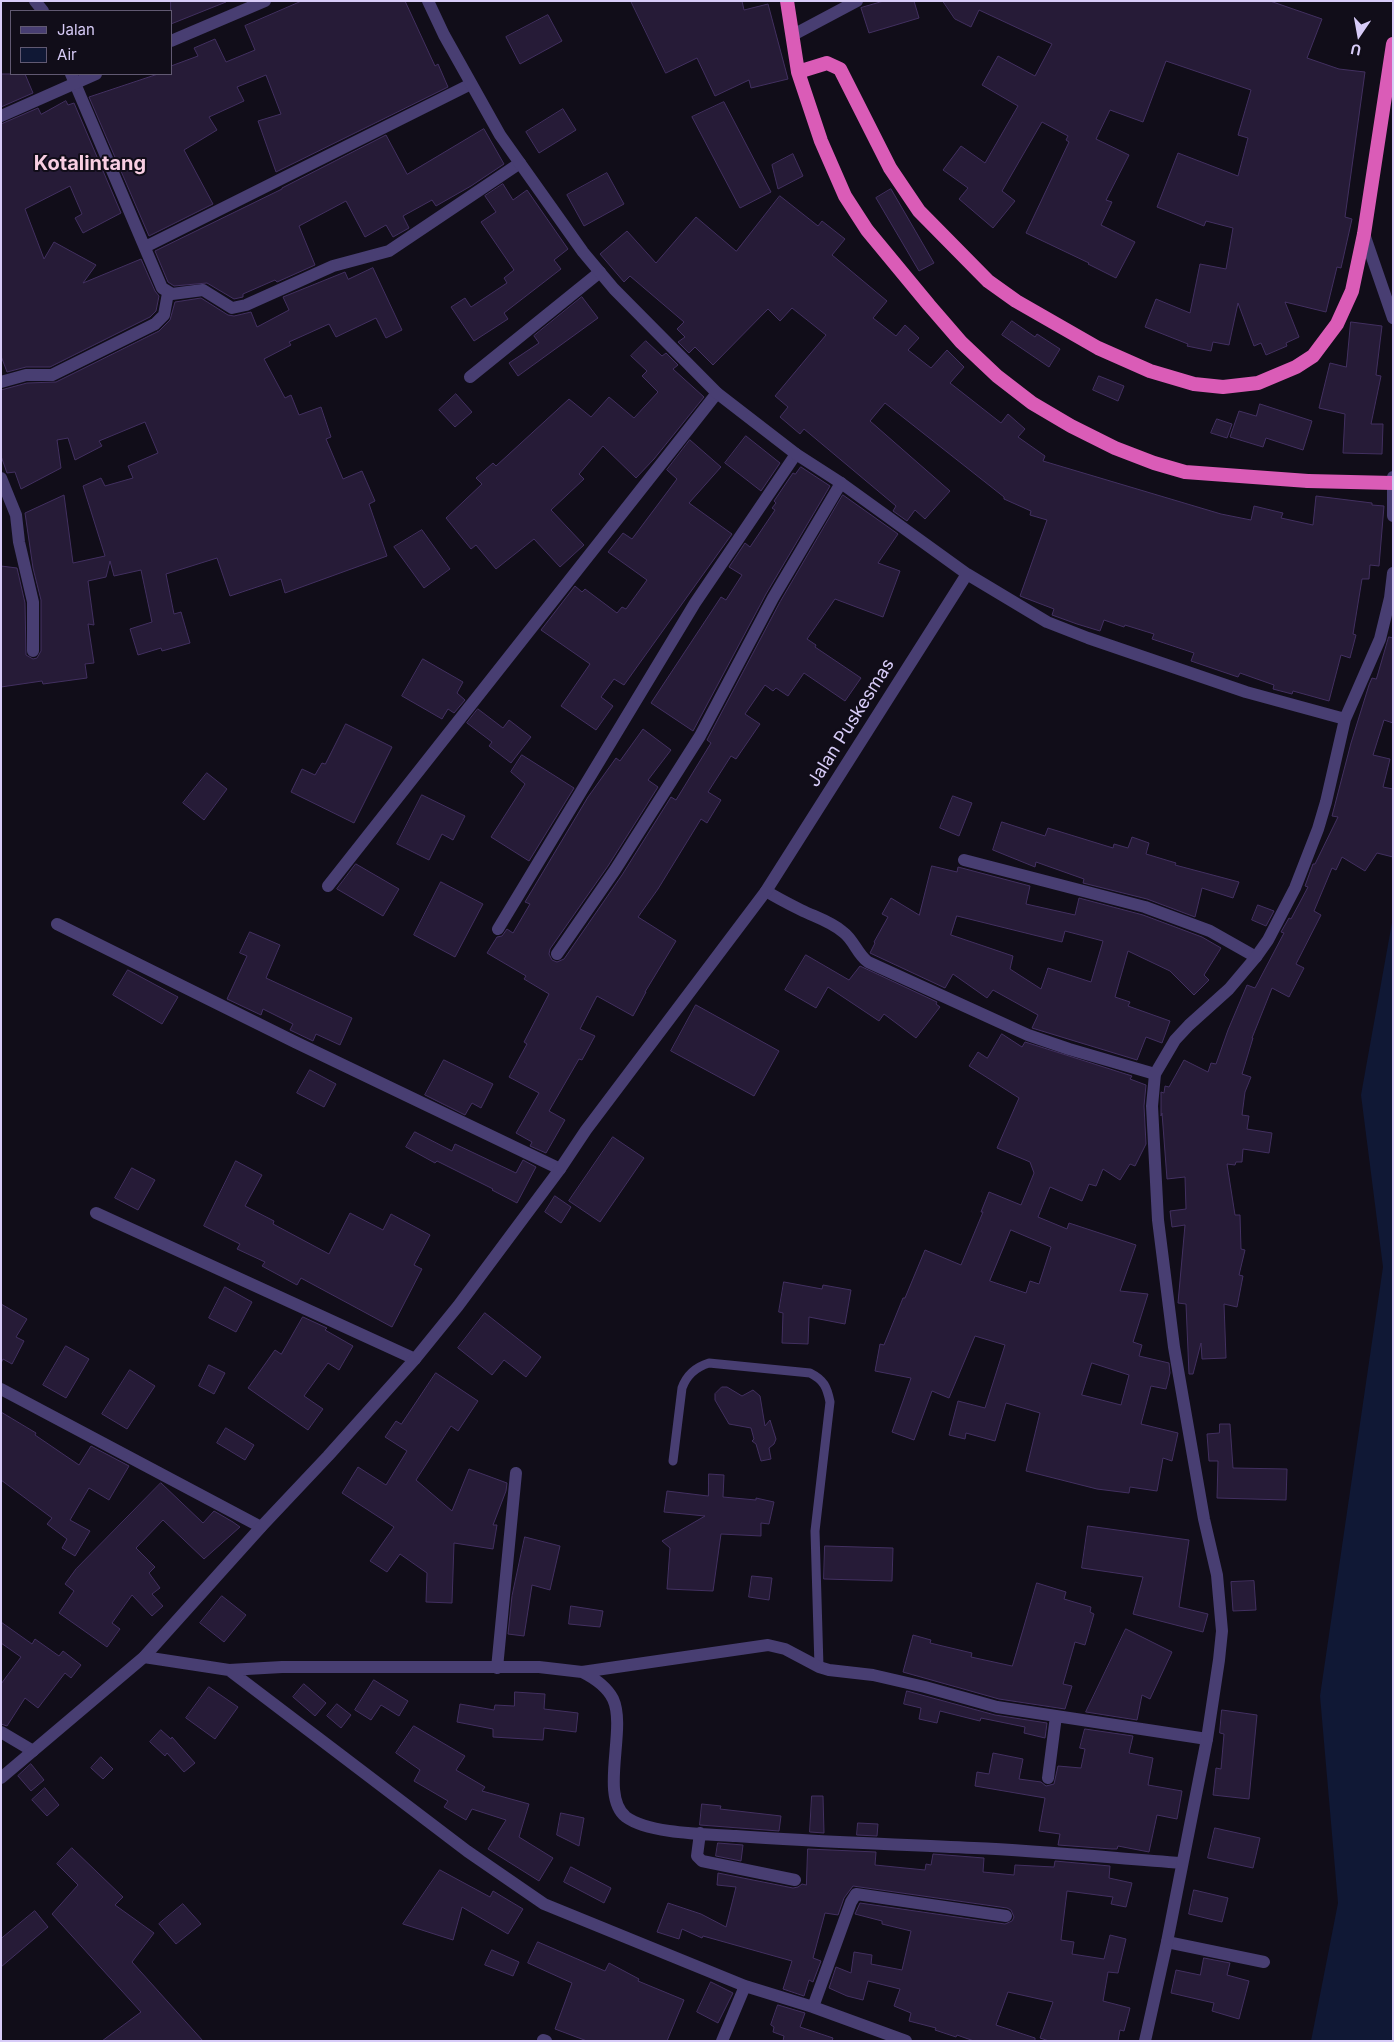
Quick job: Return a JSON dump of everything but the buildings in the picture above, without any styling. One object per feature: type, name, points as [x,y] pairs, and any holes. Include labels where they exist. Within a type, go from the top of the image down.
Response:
[{"type":"highway","points":[[787,1],[798,72],[821,141],[845,196],[866,230],[955,334],[997,376],[1032,403],[1071,426],[1115,448],[1154,463],[1185,472],[1308,481],[1393,483]]},
{"type":"highway","points":[[798,72],[827,63],[840,69],[890,168],[914,204],[988,281],[1016,301],[1098,348],[1150,371],[1185,381],[1223,387],[1258,383],[1296,367],[1313,356],[1337,324],[1352,291],[1364,234],[1393,44]]},
{"type":"street","points":[[172,41],[265,1]]},
{"type":"street","points":[[428,1],[444,35],[500,135],[583,252],[614,289],[717,393],[796,454],[841,483],[967,574],[1048,622],[1088,638],[1246,692],[1345,719]]},
{"type":"street","points":[[793,36],[857,1]]},
{"type":"street","points":[[1,116],[73,78],[90,75]]},
{"type":"street","points":[[73,78],[162,288],[168,293],[204,290],[232,308],[246,305],[333,266],[389,251],[520,163]]},
{"type":"street","points":[[145,247],[471,84]]},
{"type":"street","points":[[1364,234],[1393,318]]},
{"type":"street","points":[[470,377],[600,272]]},
{"type":"street","points":[[1,382],[26,375],[52,375],[155,324],[164,315],[168,293]]},
{"type":"street","points":[[328,886],[717,393]]},
{"type":"street","points":[[498,929],[695,603],[796,454]]},
{"type":"street","points":[[1393,477],[1393,516]]},
{"type":"street","points":[[1,478],[16,515],[19,542],[32,602],[33,651]]},
{"type":"street","points":[[557,954],[615,870],[700,736],[773,598],[841,483]]},
{"type":"street","name":"Jalan Puskesmas","points":[[1,1778],[144,1657],[415,1359],[458,1306],[560,1169],[586,1130],[766,891],[967,574]]},
{"type":"street","points":[[1145,2041],[1167,1942],[1207,1740],[1222,1630],[1214,1557],[1204,1519],[1182,1398],[1158,1220],[1152,1132],[1155,1074],[1175,1040],[1229,989],[1256,958],[1268,940],[1295,888],[1318,829],[1326,802],[1345,719],[1380,639],[1390,598],[1393,574]]},
{"type":"street","points":[[964,860],[1145,907],[1210,931],[1256,958]]},
{"type":"street","points":[[766,891],[842,931],[849,937],[862,958],[868,962],[1028,1035],[1155,1074]]},
{"type":"street","points":[[57,924],[295,1042],[560,1169]]},
{"type":"street","points":[[96,1213],[415,1359]]},
{"type":"street","points":[[1,1390],[261,1527]]},
{"type":"street","points":[[497,1668],[516,1473]]},
{"type":"street","points":[[144,1657],[229,1670],[282,1667],[539,1667],[582,1672],[768,1645],[786,1649],[819,1667],[873,1675],[997,1707],[1207,1740]]},
{"type":"street","points":[[229,1670],[468,1851],[544,1904],[745,1986],[813,2007],[906,2041]]},
{"type":"street","points":[[582,1672],[595,1679],[613,1699],[617,1720],[614,1788],[616,1804],[624,1816],[642,1826],[700,1833],[798,1840],[974,1848],[1182,1863]]},
{"type":"street","points":[[1048,1778],[1056,1716]]},
{"type":"street","points":[[1,1732],[32,1751]]},
{"type":"street","points":[[700,1833],[698,1856],[702,1861],[795,1880]]},
{"type":"street","points":[[813,2007],[851,1902],[856,1894],[1006,1916]]},
{"type":"street","points":[[1167,1942],[1264,1962]]},
{"type":"street","points":[[722,2041],[745,1986]]},
{"type":"lane","points":[[673,1461],[682,1388],[685,1379],[700,1365],[709,1363],[810,1373],[820,1378],[827,1387],[830,1402],[815,1531],[819,1667]]},
{"type":"water","points":[[1393,917],[1393,2041],[1311,2041],[1338,1903],[1320,1696],[1383,1267],[1361,1095]]},
{"type":"district","name":"Kotalintang","points":[[90,164]]}]
